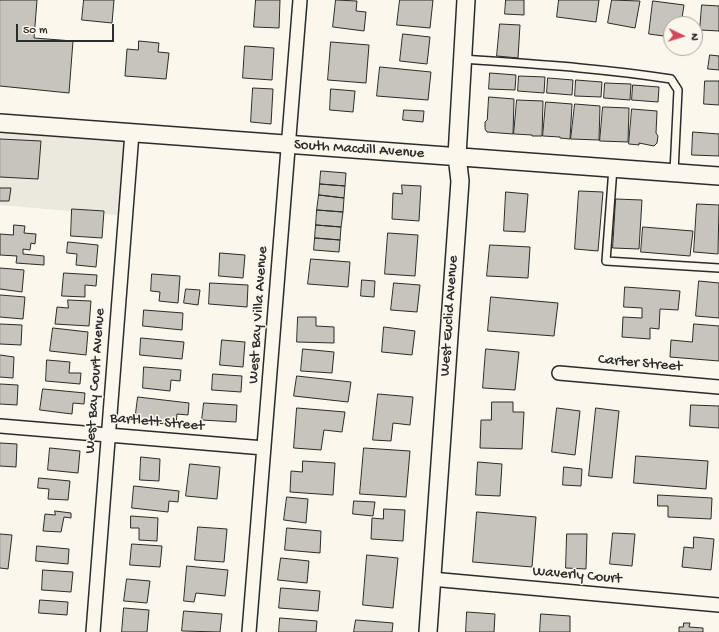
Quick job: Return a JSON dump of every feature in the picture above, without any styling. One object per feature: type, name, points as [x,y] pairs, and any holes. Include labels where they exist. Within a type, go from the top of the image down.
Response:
[{"type":"street","name":"West Bay Villa Avenue","points":[[249,632],[300,0]]},
{"type":"street","name":"West Euclid Avenue","points":[[428,632],[460,181],[456,156],[466,0]]},
{"type":"street","name":"South Macdill Avenue","points":[[0,123],[719,176]]},
{"type":"street","name":"West Bay Court Avenue","points":[[93,632],[132,133]]},
{"type":"street","name":"Carter Street","points":[[559,373],[719,387]]},
{"type":"street","name":"Bartlett Street","points":[[0,426],[264,448]]},
{"type":"street","name":"Waverly Court","points":[[431,580],[719,605]]},
{"type":"lane","points":[[462,59],[638,74],[671,79],[678,90],[674,172]]},
{"type":"lane","points":[[613,168],[606,261],[719,268]]},
{"type":"shaded area","points":[[0,130],[124,139],[117,215],[0,205]]},
{"type":"building","points":[[0,0],[37,0],[34,38],[73,41],[69,93],[0,86]]},
{"type":"building","points":[[84,0],[114,0],[112,23],[82,20]]},
{"type":"building","points":[[256,0],[280,0],[279,28],[254,27]]},
{"type":"building","points":[[336,0],[357,1],[356,11],[366,12],[364,31],[333,27]]},
{"type":"building","points":[[400,0],[433,0],[430,28],[397,25]]},
{"type":"building","points":[[506,0],[524,0],[524,15],[505,14]]},
{"type":"building","points":[[559,0],[599,0],[596,22],[557,17]]},
{"type":"building","points":[[612,0],[640,1],[635,28],[608,23]]},
{"type":"building","points":[[653,1],[684,5],[682,16],[663,16],[663,36],[649,34]]},
{"type":"building","points":[[702,5],[719,6],[719,31],[703,30],[703,16],[701,16]]},
{"type":"building","points":[[500,24],[520,25],[518,58],[497,56]]},
{"type":"building","points":[[403,34],[430,37],[427,64],[400,61]]},
{"type":"building","points":[[139,41],[159,43],[158,52],[169,53],[166,79],[125,76],[127,49],[138,50]]},
{"type":"building","points":[[331,42],[369,45],[366,83],[328,80]]},
{"type":"building","points":[[245,46],[274,48],[272,80],[243,78]]},
{"type":"building","points":[[710,55],[719,56],[719,70],[708,69]]},
{"type":"building","points":[[380,67],[431,72],[428,100],[377,96]]},
{"type":"building","points":[[490,73],[516,75],[515,90],[489,89]]},
{"type":"building","points":[[519,76],[545,77],[544,93],[518,91]]},
{"type":"building","points":[[548,78],[573,80],[572,95],[547,93]]},
{"type":"building","points":[[576,80],[602,82],[601,97],[575,96]]},
{"type":"building","points":[[705,81],[719,81],[719,105],[704,104]]},
{"type":"building","points":[[605,83],[631,84],[630,100],[604,98]]},
{"type":"building","points":[[633,85],[659,87],[658,102],[632,100]]},
{"type":"building","points":[[253,88],[273,89],[271,124],[251,122]]},
{"type":"building","points":[[331,89],[355,91],[353,112],[330,110]]},
{"type":"building","points":[[489,97],[514,99],[513,134],[487,132],[485,129]]},
{"type":"building","points":[[517,100],[543,101],[542,136],[514,134]]},
{"type":"building","points":[[546,102],[572,104],[570,139],[543,136]]},
{"type":"building","points":[[575,104],[600,106],[599,140],[571,139]]},
{"type":"building","points":[[603,107],[629,108],[628,142],[600,141]]},
{"type":"building","points":[[632,109],[657,111],[656,133],[658,136],[657,143],[654,146],[639,143],[639,145],[629,144]]},
{"type":"building","points":[[404,110],[424,111],[423,122],[403,120]]},
{"type":"building","points":[[693,132],[719,134],[719,156],[692,155]]},
{"type":"building","points":[[0,139],[41,141],[38,179],[0,177]]},
{"type":"building","points":[[321,171],[346,173],[345,186],[320,184]]},
{"type":"building","points":[[320,184],[345,186],[344,198],[319,195]]},
{"type":"building","points":[[402,185],[421,186],[419,221],[392,219],[393,193],[402,194]]},
{"type":"building","points":[[0,188],[11,188],[9,201],[0,201]]},
{"type":"building","points":[[579,191],[603,192],[598,251],[575,249]]},
{"type":"building","points":[[506,192],[528,194],[525,232],[504,231]]},
{"type":"building","points":[[319,195],[344,198],[343,212],[317,210]]},
{"type":"building","points":[[616,199],[642,200],[639,249],[613,248]]},
{"type":"building","points":[[697,204],[719,205],[718,254],[694,252]]},
{"type":"building","points":[[72,209],[104,211],[102,238],[71,236]]},
{"type":"building","points":[[317,210],[343,212],[341,227],[316,225]]},
{"type":"building","points":[[14,225],[25,226],[24,233],[36,234],[35,244],[31,243],[30,250],[23,249],[23,254],[44,256],[44,265],[16,263],[17,256],[0,255],[0,234],[13,235]]},
{"type":"building","points":[[316,225],[341,227],[340,240],[315,238]]},
{"type":"building","points":[[643,227],[693,231],[690,256],[641,252]]},
{"type":"building","points":[[388,233],[418,235],[415,276],[385,274]]},
{"type":"building","points":[[315,238],[340,240],[339,252],[314,250]]},
{"type":"building","points":[[68,242],[98,245],[96,267],[76,265],[77,254],[67,253]]},
{"type":"building","points":[[490,245],[530,247],[528,278],[487,276]]},
{"type":"building","points":[[220,253],[245,255],[243,278],[219,276]]},
{"type":"building","points":[[311,259],[350,262],[348,287],[308,284]]},
{"type":"building","points":[[0,268],[24,270],[22,292],[0,289]]},
{"type":"building","points":[[64,273],[97,275],[96,286],[85,285],[85,297],[62,296]]},
{"type":"building","points":[[152,274],[180,276],[178,303],[159,301],[160,292],[151,291]]},
{"type":"building","points":[[362,280],[375,281],[374,297],[361,296]]},
{"type":"building","points":[[699,281],[719,283],[719,318],[696,316]]},
{"type":"building","points":[[210,283],[248,285],[247,307],[209,304]]},
{"type":"building","points":[[394,283],[420,285],[417,312],[391,310]]},
{"type":"building","points":[[625,287],[680,291],[678,310],[660,309],[659,329],[650,328],[650,339],[622,337],[623,317],[642,318],[642,308],[624,307]]},
{"type":"building","points":[[186,289],[200,290],[198,305],[184,303]]},
{"type":"building","points":[[0,295],[25,297],[23,319],[0,317]]},
{"type":"building","points":[[491,297],[558,303],[554,336],[488,331]]},
{"type":"building","points":[[68,300],[91,301],[89,326],[55,324],[57,307],[68,308]]},
{"type":"building","points":[[144,310],[183,313],[182,330],[143,326]]},
{"type":"building","points":[[298,317],[316,317],[316,326],[334,327],[334,343],[297,342]]},
{"type":"building","points":[[0,324],[22,325],[21,345],[0,344]]},
{"type":"building","points":[[694,324],[719,326],[719,361],[670,357],[671,340],[692,342]]},
{"type":"building","points":[[384,327],[415,331],[412,355],[382,352]]},
{"type":"building","points":[[53,328],[88,332],[86,355],[50,351]]},
{"type":"building","points":[[141,338],[184,342],[182,359],[140,355]]},
{"type":"building","points":[[222,340],[245,342],[243,367],[220,365]]},
{"type":"building","points":[[303,349],[334,352],[332,373],[301,371]]},
{"type":"building","points":[[486,349],[519,352],[515,390],[483,388]]},
{"type":"building","points":[[0,355],[14,357],[13,378],[0,377]]},
{"type":"building","points":[[47,360],[70,362],[69,373],[81,373],[80,384],[46,381]]},
{"type":"building","points":[[144,367],[181,370],[180,381],[171,380],[170,391],[143,388]]},
{"type":"building","points":[[213,374],[242,376],[241,392],[212,390]]},
{"type":"building","points":[[297,376],[351,382],[348,402],[294,396]]},
{"type":"building","points":[[0,384],[18,385],[17,405],[0,404]]},
{"type":"building","points":[[43,389],[85,393],[84,404],[73,403],[72,414],[40,410]]},
{"type":"building","points":[[378,394],[413,397],[410,425],[393,423],[391,441],[373,440]]},
{"type":"building","points":[[138,397],[189,403],[188,415],[177,414],[176,425],[135,421]]},
{"type":"building","points":[[492,402],[513,402],[513,412],[524,412],[522,449],[480,448],[481,420],[491,420]]},
{"type":"building","points":[[204,403],[237,405],[236,422],[202,420]]},
{"type":"building","points":[[691,405],[719,406],[719,428],[690,426]]},
{"type":"building","points":[[297,408],[345,412],[342,432],[324,430],[321,450],[294,448]]},
{"type":"building","points":[[557,408],[580,411],[575,455],[552,452]]},
{"type":"building","points":[[596,408],[619,411],[612,478],[589,476]]},
{"type":"building","points":[[0,443],[17,444],[16,467],[0,466]]},
{"type":"building","points":[[50,448],[80,451],[78,473],[48,470]]},
{"type":"building","points":[[364,448],[410,451],[406,497],[360,494]]},
{"type":"building","points":[[636,456],[708,461],[706,489],[634,483]]},
{"type":"building","points":[[141,457],[160,459],[159,481],[140,480]]},
{"type":"building","points":[[303,461],[335,463],[333,495],[290,492],[291,471],[302,472]]},
{"type":"building","points":[[478,462],[502,464],[500,496],[476,495]]},
{"type":"building","points":[[190,464],[220,467],[217,499],[186,496]]},
{"type":"building","points":[[564,467],[582,469],[581,486],[563,485]]},
{"type":"building","points":[[39,478],[70,481],[68,500],[48,499],[49,489],[38,488]]},
{"type":"building","points":[[134,486],[179,491],[178,502],[169,501],[168,512],[132,508]]},
{"type":"building","points":[[658,495],[712,498],[711,519],[668,517],[668,506],[658,506]]},
{"type":"building","points":[[287,497],[308,499],[306,523],[284,520]]},
{"type":"building","points":[[354,501],[375,502],[373,516],[353,514]]},
{"type":"building","points":[[384,509],[405,510],[403,541],[371,539],[372,518],[383,519]]},
{"type":"building","points":[[55,511],[71,513],[71,518],[64,517],[61,532],[43,531],[45,514],[55,515]]},
{"type":"building","points":[[477,512],[536,517],[532,567],[473,562]]},
{"type":"building","points":[[131,516],[158,518],[157,541],[139,540],[139,528],[131,528]]},
{"type":"building","points":[[198,527],[227,529],[224,562],[195,560]]},
{"type":"building","points":[[287,528],[321,531],[320,553],[285,550]]},
{"type":"building","points":[[613,533],[635,534],[632,566],[610,564]]},
{"type":"building","points":[[0,534],[12,535],[8,569],[0,568]]},
{"type":"building","points":[[567,534],[587,534],[586,569],[566,568]]},
{"type":"building","points":[[694,537],[714,539],[711,570],[682,567],[684,547],[693,548]]},
{"type":"building","points":[[132,544],[162,546],[160,567],[130,565]]},
{"type":"building","points":[[37,546],[69,549],[68,564],[36,561]]},
{"type":"building","points":[[367,555],[398,558],[393,608],[363,605]]},
{"type":"building","points":[[281,558],[309,561],[307,583],[278,580]]},
{"type":"building","points":[[187,566],[228,570],[225,596],[196,593],[194,602],[184,601]]},
{"type":"building","points":[[43,570],[73,572],[71,592],[42,590]]},
{"type":"building","points":[[127,579],[150,581],[147,603],[124,601]]},
{"type":"building","points":[[281,588],[320,591],[318,611],[279,608]]},
{"type":"building","points":[[40,600],[68,602],[67,615],[39,613]]},
{"type":"building","points":[[124,608],[149,610],[147,632],[122,632]]},
{"type":"building","points":[[184,611],[222,614],[220,632],[182,631]]},
{"type":"building","points":[[467,612],[495,614],[494,632],[466,632]]},
{"type":"building","points":[[541,614],[570,616],[570,632],[540,632]]},
{"type":"building","points":[[280,618],[317,621],[316,632],[279,632]]},
{"type":"building","points":[[356,620],[393,623],[392,632],[354,632]]},
{"type":"building","points":[[684,623],[690,623],[689,627],[703,628],[703,632],[679,632],[679,627],[683,627]]}]
